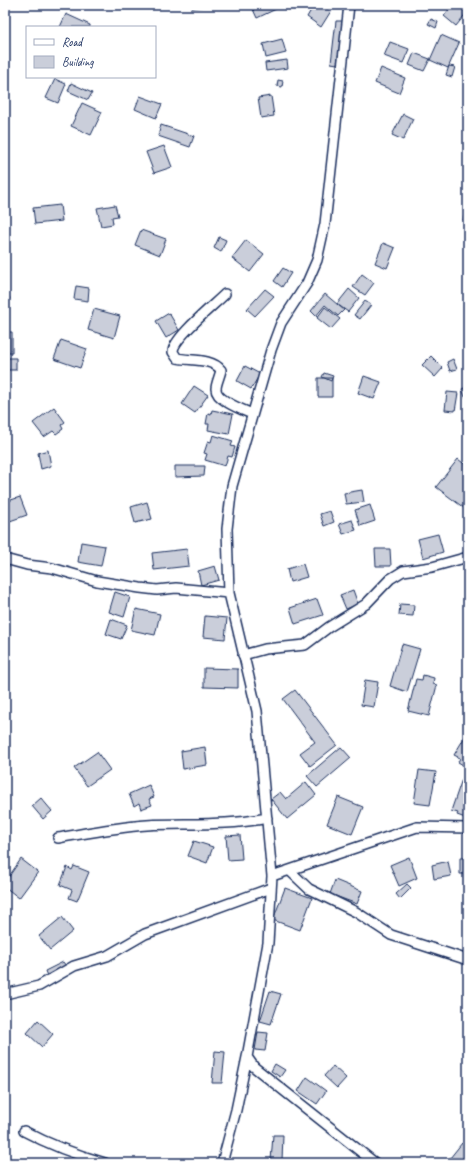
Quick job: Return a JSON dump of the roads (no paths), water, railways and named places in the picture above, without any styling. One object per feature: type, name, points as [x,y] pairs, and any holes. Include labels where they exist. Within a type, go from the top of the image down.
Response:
[{"type":"street","points":[[222,1163],[236,1110],[268,943],[272,876],[263,760],[257,711],[228,593],[227,529],[232,486],[271,350],[281,323],[307,283],[317,260],[325,224],[349,5]]},
{"type":"street","points":[[225,294],[181,337],[172,348],[172,352],[177,358],[206,362],[218,366],[221,370],[216,390],[218,395],[229,403],[252,414]]},
{"type":"street","points":[[243,655],[264,649],[305,645],[329,626],[366,604],[390,579],[402,572],[432,567],[468,558]]},
{"type":"street","points":[[5,559],[27,565],[52,568],[97,581],[133,587],[157,590],[176,588],[228,593]]},
{"type":"street","points":[[58,838],[147,825],[242,823],[267,818]]},
{"type":"street","points":[[272,876],[417,827],[468,828]]},
{"type":"street","points":[[290,871],[309,889],[356,912],[391,935],[468,960]]},
{"type":"street","points":[[5,994],[39,986],[74,966],[107,956],[145,934],[271,888]]},
{"type":"street","points":[[247,1057],[254,1068],[376,1163]]},
{"type":"street","points":[[24,1131],[40,1140],[75,1154],[105,1163]]}]
